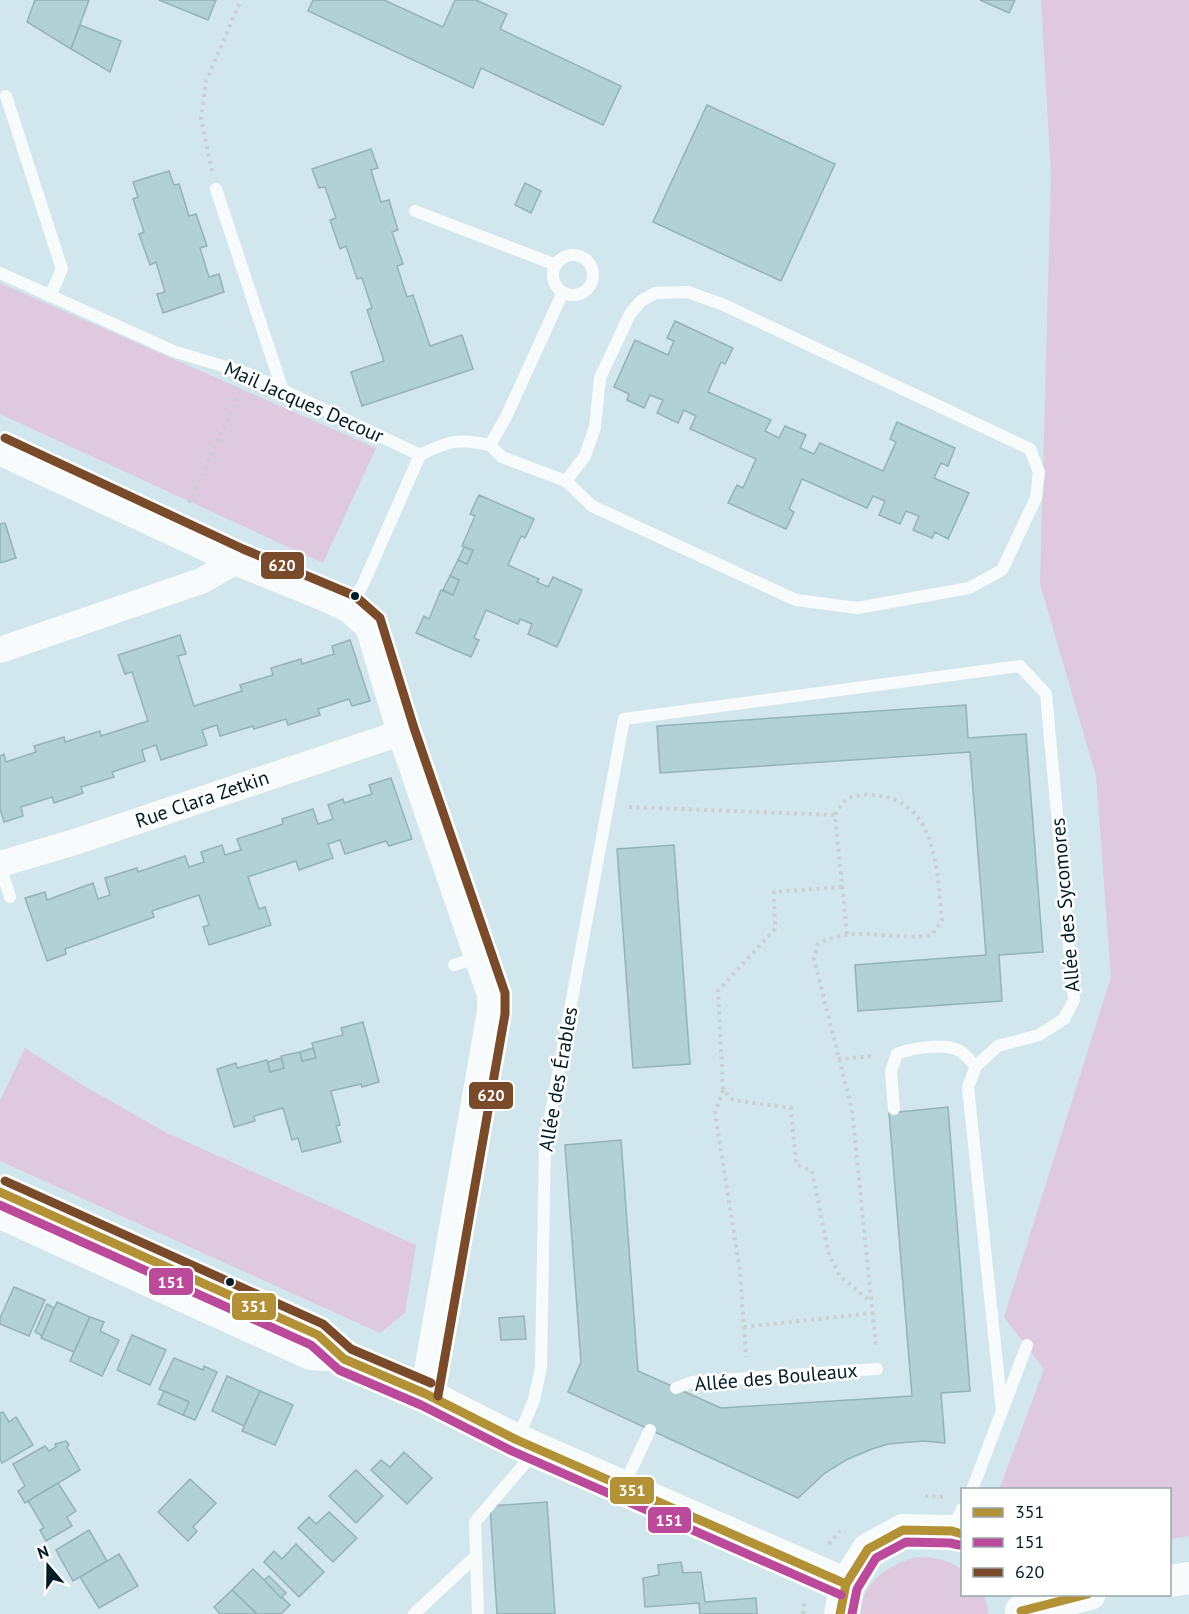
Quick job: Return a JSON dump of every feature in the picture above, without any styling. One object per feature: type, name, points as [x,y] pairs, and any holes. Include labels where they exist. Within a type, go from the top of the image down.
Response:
[{"type":"street","points":[[0,449],[238,560],[350,608],[371,626],[467,960],[493,994],[493,1011],[426,1394]]},
{"type":"street","points":[[0,650],[201,581],[238,560]]},
{"type":"street","name":"Rue Clara Zetkin","points":[[0,864],[78,841],[403,732]]},
{"type":"street","points":[[0,1192],[318,1335],[344,1359],[426,1394],[527,1444],[846,1584]]},
{"type":"street","points":[[0,1216],[310,1357],[344,1359]]},
{"type":"street","points":[[840,1614],[846,1584],[868,1550],[903,1530],[959,1525]]},
{"type":"street","points":[[1171,1581],[1189,1578]]},
{"type":"street","points":[[1020,1606],[1078,1596]]},
{"type":"lane","points":[[6,96],[62,269],[50,296]]},
{"type":"lane","points":[[216,189],[283,391]]},
{"type":"lane","points":[[415,211],[556,265]]},
{"type":"lane","points":[[571,254],[589,261],[593,269],[590,287],[582,293],[573,295],[563,292],[557,287],[553,272],[562,257],[571,254]]},
{"type":"lane","name":"Mail Jacques Decour","points":[[0,273],[173,351],[249,374],[420,455]]},
{"type":"lane","points":[[490,445],[506,417],[563,292]]},
{"type":"lane","points":[[350,608],[364,582],[420,455],[443,444],[466,440],[490,445],[502,457],[566,481],[592,506],[796,600],[857,608],[969,588],[1002,570],[1036,498],[1039,472],[1030,449],[724,305],[688,292],[655,293],[641,301],[630,314],[600,378],[595,427],[585,456],[566,481]]},
{"type":"lane","name":"Allée des Sycomores","points":[[624,719],[1020,666],[1046,694],[1074,1000],[1064,1019],[1039,1035],[998,1047],[976,1066]]},
{"type":"lane","name":"Allée des Érables","points":[[478,1614],[475,1522],[527,1444],[540,1367],[545,1144],[624,719]]},
{"type":"lane","points":[[0,864],[10,897]]},
{"type":"lane","points":[[894,1109],[891,1071],[897,1054],[909,1049],[948,1047],[960,1051],[976,1066],[968,1087],[1002,1411]]},
{"type":"lane","points":[[973,1488],[1027,1344]]},
{"type":"lane","name":"Allée des Bouleaux","points":[[676,1388],[692,1383],[877,1369]]},
{"type":"lane","points":[[624,1486],[650,1430]]},
{"type":"lane","points":[[414,1614],[475,1557]]},
{"type":"path","points":[[216,189],[201,118],[206,81],[241,0]]},
{"type":"path","points":[[176,531],[249,374]]},
{"type":"path","points":[[847,934],[835,816],[843,801],[858,795],[875,795],[901,802],[918,815],[928,836],[937,868],[942,920],[932,935],[920,937],[847,934],[830,937],[817,945],[814,959],[852,1110],[877,1369]]},
{"type":"path","points":[[608,806],[835,816]]},
{"type":"path","points":[[747,1378],[740,1271],[715,1113],[723,1090],[718,991],[775,929],[774,892],[842,887]]},
{"type":"path","points":[[838,1059],[897,1054]]},
{"type":"path","points":[[723,1090],[733,1100],[791,1108],[796,1164],[812,1171],[829,1255],[840,1276],[872,1303]]},
{"type":"path","points":[[744,1327],[873,1312]]},
{"type":"shaded area","points":[[1041,0],[1189,0],[1189,1536],[1171,1539],[1171,1488],[1000,1488],[1044,1369],[1004,1317],[1111,977],[1096,776],[1040,584],[1051,174]]},
{"type":"shaded area","points":[[0,283],[376,448],[323,563],[0,414]]},
{"type":"shaded area","points":[[25,1048],[84,1086],[167,1133],[416,1245],[405,1313],[380,1333],[0,1161],[0,1101]]},
{"type":"shaded area","points":[[918,1557],[930,1558],[951,1563],[961,1568],[961,1596],[984,1596],[989,1614],[861,1614],[862,1603],[871,1583],[888,1569]]},
{"type":"building","points":[[35,0],[89,0],[71,49],[27,22]]},
{"type":"building","points":[[159,0],[216,0],[208,20]]},
{"type":"building","points":[[313,0],[384,0],[443,27],[455,0],[476,0],[507,14],[500,29],[621,86],[603,125],[481,68],[473,88],[308,11]]},
{"type":"building","points":[[980,0],[1015,0],[1009,13]]},
{"type":"building","points":[[80,25],[121,41],[110,72],[71,49]]},
{"type":"building","points":[[707,105],[835,164],[781,281],[653,222]]},
{"type":"building","points":[[371,149],[378,168],[371,170],[381,202],[389,200],[398,230],[392,232],[403,264],[397,266],[407,297],[413,295],[430,346],[462,335],[473,369],[362,406],[351,372],[384,361],[367,310],[372,308],[362,278],[357,279],[346,246],[340,249],[330,220],[336,218],[325,187],[319,188],[312,169]]},
{"type":"building","points":[[169,171],[174,185],[179,184],[189,216],[196,214],[207,246],[200,248],[209,277],[219,274],[224,292],[163,313],[157,294],[165,292],[156,262],[150,265],[139,234],[144,232],[133,199],[138,197],[133,182]]},
{"type":"building","points":[[525,183],[541,191],[531,213],[515,205]]},
{"type":"building","points":[[675,321],[733,348],[725,364],[721,362],[708,392],[771,420],[765,431],[779,438],[785,426],[806,435],[800,448],[814,454],[820,443],[883,471],[896,442],[890,439],[897,422],[955,448],[948,466],[941,463],[934,478],[969,493],[948,539],[935,532],[932,538],[913,530],[919,516],[906,511],[900,524],[879,515],[885,501],[873,496],[867,508],[802,479],[789,509],[794,512],[786,529],[728,503],[737,485],[743,488],[756,459],[690,429],[696,416],[684,410],[678,423],[657,413],[663,400],[650,395],[644,408],[627,400],[629,394],[614,387],[635,340],[668,355],[674,341],[667,338]]},
{"type":"building","points":[[479,495],[534,519],[525,538],[521,536],[508,565],[539,579],[537,582],[548,587],[553,577],[582,590],[557,647],[528,634],[532,624],[520,619],[518,624],[486,610],[474,638],[479,640],[471,657],[416,633],[424,616],[429,619],[441,590],[453,595],[459,580],[450,576],[458,560],[467,564],[473,550],[462,546],[475,516],[470,514]]},
{"type":"building","points":[[5,523],[16,558],[0,563],[0,524]]},
{"type":"building","points":[[464,547],[473,550],[467,564],[458,560]]},
{"type":"building","points":[[450,576],[459,580],[453,595],[443,590]]},
{"type":"building","points":[[180,635],[186,654],[178,656],[194,706],[242,691],[240,685],[273,675],[271,668],[301,659],[302,664],[334,654],[332,646],[350,640],[370,701],[352,706],[349,699],[318,709],[320,715],[288,725],[286,719],[220,736],[217,725],[202,730],[207,745],[161,760],[156,745],[142,750],[145,761],[112,772],[114,777],[81,787],[83,793],[54,803],[52,797],[21,807],[23,816],[4,822],[0,809],[0,756],[4,754],[6,762],[36,752],[34,746],[64,737],[65,742],[100,731],[101,736],[148,721],[132,672],[125,674],[118,655]]},
{"type":"building","points":[[966,705],[968,738],[1026,734],[1043,952],[999,955],[1002,1001],[858,1011],[855,965],[986,955],[970,752],[660,773],[657,726]]},
{"type":"building","points":[[391,778],[412,839],[389,846],[386,841],[345,854],[340,840],[328,844],[333,858],[299,870],[296,861],[248,877],[259,909],[265,907],[271,925],[209,945],[203,927],[209,925],[199,895],[152,911],[154,917],[65,949],[66,954],[47,961],[25,898],[45,892],[47,900],[93,883],[98,899],[110,895],[105,878],[137,868],[138,872],[185,856],[189,867],[204,862],[201,852],[222,845],[225,855],[241,850],[237,839],[283,824],[282,819],[313,809],[318,824],[333,819],[328,805],[343,799],[344,803],[372,794],[369,785]]},
{"type":"building","points":[[674,845],[690,1064],[633,1068],[617,849]]},
{"type":"building","points":[[363,1022],[379,1082],[331,1091],[340,1125],[336,1126],[341,1142],[302,1152],[298,1138],[292,1140],[283,1108],[254,1116],[255,1121],[234,1127],[217,1069],[236,1063],[237,1068],[267,1060],[270,1072],[284,1068],[281,1056],[300,1052],[302,1061],[316,1058],[312,1043],[343,1035],[341,1028]]},
{"type":"building","points":[[313,1048],[316,1058],[302,1061],[300,1052]]},
{"type":"building","points":[[281,1058],[284,1068],[270,1072],[268,1062]]},
{"type":"building","points":[[948,1107],[970,1391],[941,1393],[945,1443],[923,1441],[888,1444],[872,1449],[846,1460],[825,1473],[798,1498],[568,1392],[581,1362],[565,1145],[621,1140],[638,1371],[721,1408],[912,1396],[889,1113]]},
{"type":"building","points":[[14,1287],[45,1300],[29,1336],[0,1324],[0,1318]]},
{"type":"building","points":[[57,1302],[90,1317],[74,1352],[41,1338]]},
{"type":"building","points":[[47,1304],[54,1308],[42,1336],[35,1332]]},
{"type":"building","points":[[524,1316],[526,1339],[501,1340],[499,1318]]},
{"type":"building","points":[[90,1317],[104,1322],[100,1331],[119,1340],[102,1376],[70,1361]]},
{"type":"building","points":[[132,1335],[166,1350],[150,1385],[117,1370]]},
{"type":"building","points":[[174,1358],[203,1370],[204,1366],[217,1372],[195,1420],[183,1415],[189,1402],[159,1389]]},
{"type":"building","points":[[227,1376],[260,1391],[244,1426],[212,1411]]},
{"type":"building","points":[[164,1391],[189,1402],[183,1415],[158,1404]]},
{"type":"building","points":[[260,1391],[293,1405],[275,1445],[242,1431]]},
{"type":"building","points":[[3,1412],[9,1422],[16,1417],[33,1445],[2,1463],[0,1459],[0,1413]]},
{"type":"building","points":[[66,1441],[80,1470],[25,1503],[18,1491],[25,1486],[13,1464],[45,1446],[49,1451],[56,1447],[55,1444]]},
{"type":"building","points":[[404,1452],[432,1478],[407,1504],[371,1470],[381,1460],[390,1467]]},
{"type":"building","points":[[356,1470],[383,1496],[356,1523],[329,1496]]},
{"type":"building","points":[[190,1479],[216,1503],[193,1527],[197,1531],[188,1541],[158,1512]]},
{"type":"building","points":[[58,1483],[76,1511],[67,1517],[72,1526],[46,1541],[40,1530],[44,1528],[28,1501]]},
{"type":"building","points":[[547,1502],[555,1614],[497,1614],[490,1506]]},
{"type":"building","points":[[329,1512],[357,1538],[333,1562],[298,1528],[309,1517],[316,1524]]},
{"type":"building","points":[[89,1530],[107,1561],[73,1581],[56,1550]]},
{"type":"building","points":[[296,1544],[324,1572],[299,1597],[264,1562],[274,1551],[282,1559]]},
{"type":"building","points":[[119,1554],[138,1586],[99,1608],[80,1577]]},
{"type":"building","points":[[681,1562],[683,1573],[701,1572],[705,1602],[756,1598],[757,1614],[700,1614],[699,1603],[645,1607],[643,1578],[659,1575],[658,1565]]},
{"type":"building","points":[[253,1569],[290,1605],[281,1614],[257,1614],[232,1590]]},
{"type":"building","points":[[269,1576],[286,1593],[281,1598],[264,1580]]},
{"type":"building","points":[[232,1590],[257,1614],[220,1614],[214,1607]]},
{"type":"transit line","name":"620","points":[[5,438],[243,549],[355,596],[380,618],[414,728],[505,993],[505,1014],[438,1396]]},
{"type":"transit line","name":"620","points":[[5,1181],[323,1324],[351,1349],[431,1383]]},
{"type":"transit line","name":"351","points":[[0,1192],[318,1335],[344,1359],[426,1394],[517,1440],[846,1584]]},
{"type":"transit line","name":"151","points":[[0,1205],[311,1345],[339,1370],[421,1405],[512,1451],[841,1595]]},
{"type":"transit line","name":"351","points":[[840,1614],[846,1584],[868,1549],[903,1530],[952,1531],[961,1534]]},
{"type":"transit line","name":"151","points":[[852,1614],[857,1589],[876,1558],[906,1542],[959,1545]]},
{"type":"transit line","name":"351","points":[[1021,1611],[1080,1596]]}]
